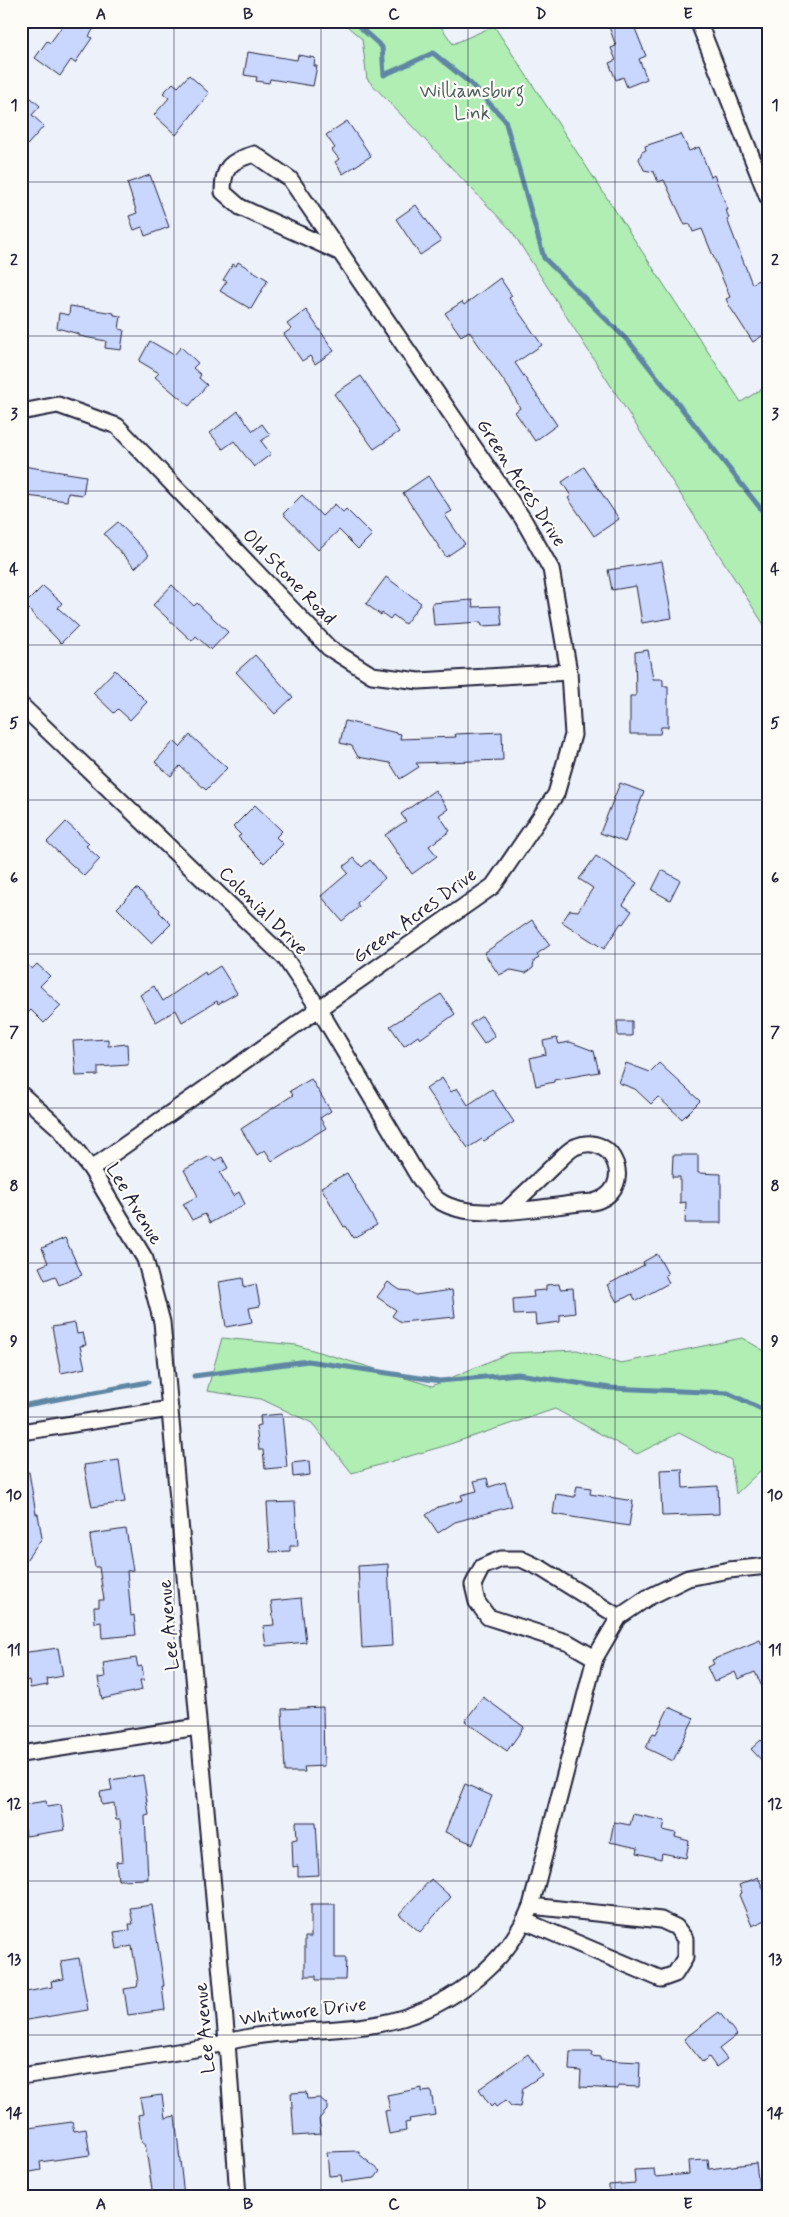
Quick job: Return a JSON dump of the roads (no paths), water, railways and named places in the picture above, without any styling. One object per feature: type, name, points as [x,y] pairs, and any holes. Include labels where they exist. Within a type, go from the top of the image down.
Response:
[{"type":"street","points":[[698,21],[768,198]]},
{"type":"street","name":"Green Acres Drive","points":[[91,1169],[493,886],[556,794],[573,735],[570,672],[551,569],[523,519],[341,253],[290,179],[254,154],[235,159],[223,175],[223,192],[240,207],[341,253]]},
{"type":"street","name":"Old Stone Road","points":[[21,412],[58,406],[117,426],[329,648],[372,675],[419,681],[570,672]]},
{"type":"street","name":"Colonial Drive","points":[[21,705],[285,958],[319,1009],[428,1189],[438,1200],[465,1210],[506,1210],[598,1200],[608,1194],[616,1181],[617,1170],[614,1160],[607,1151],[593,1144],[575,1148],[506,1210]]},
{"type":"street","name":"Lee Avenue","points":[[21,1094],[60,1129],[91,1169],[145,1259],[162,1322],[227,2042],[238,2196]]},
{"type":"street","points":[[21,1432],[170,1409]]},
{"type":"street","points":[[595,1658],[569,1643],[488,1617],[477,1602],[473,1585],[482,1567],[501,1559],[521,1559],[542,1569],[619,1617]]},
{"type":"street","name":"Whitmore Drive","points":[[21,2076],[204,2048],[251,2037],[378,2024],[426,2010],[459,1991],[492,1965],[525,1922],[531,1906],[595,1658],[619,1617],[647,1598],[688,1578],[730,1570],[768,1566]]},
{"type":"street","points":[[21,1754],[198,1727]]},
{"type":"street","points":[[525,1922],[661,1979],[675,1974],[685,1958],[685,1939],[676,1927],[661,1920],[531,1906]]},
{"type":"waterway","points":[[353,21],[382,47],[384,75],[433,53],[470,83],[505,120],[544,258],[631,344],[768,518]]},
{"type":"waterway","points":[[194,1376],[308,1361],[440,1381],[518,1374],[610,1388],[728,1393],[768,1412]]},
{"type":"waterway","points":[[21,1406],[148,1382]]},
{"type":"park label","name":"Williamsburg Link","points":[[472,102]]}]
